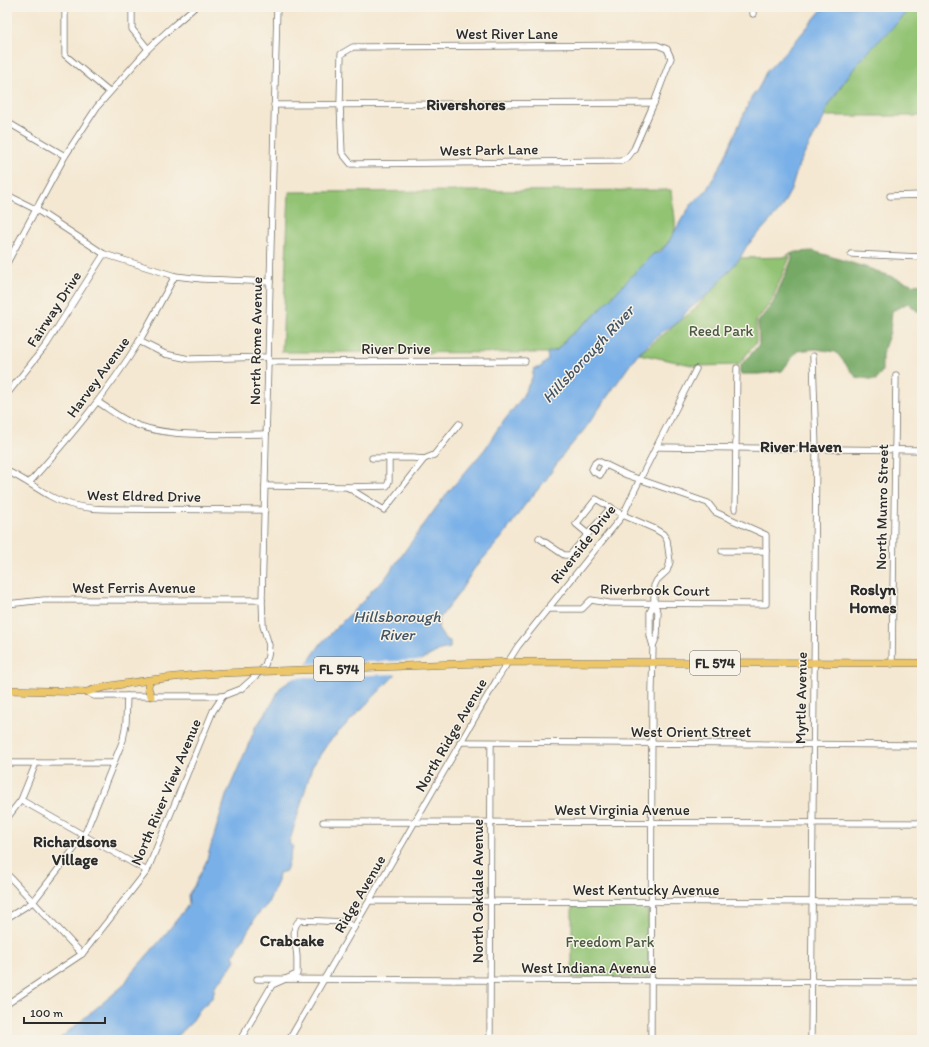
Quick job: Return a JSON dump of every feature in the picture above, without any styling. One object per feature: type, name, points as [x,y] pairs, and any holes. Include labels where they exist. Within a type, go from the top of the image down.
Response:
[{"type":"main road","name":"FL 574","points":[[7,690],[87,692],[97,688],[183,675],[508,662],[922,663]]},
{"type":"main road","points":[[149,680],[148,688],[152,696]]},
{"type":"street","points":[[65,7],[65,55],[109,92]]},
{"type":"street","points":[[132,7],[132,29],[148,49]]},
{"type":"street","points":[[7,263],[65,156],[84,125],[109,92],[148,49],[195,7]]},
{"type":"street","name":"North Rome Avenue","points":[[223,696],[241,689],[259,673],[268,656],[269,646],[263,626],[262,600],[277,7]]},
{"type":"street","points":[[753,7],[753,14]]},
{"type":"street","name":"West River Lane","points":[[340,104],[341,54],[353,46],[657,45],[667,49],[671,58],[654,103]]},
{"type":"street","points":[[274,105],[654,103]]},
{"type":"street","name":"West Park Lane","points":[[340,104],[342,153],[352,164],[621,161],[632,153],[654,103]]},
{"type":"street","points":[[7,122],[65,156]]},
{"type":"street","points":[[7,195],[37,210],[104,254],[175,276],[202,279],[270,282]]},
{"type":"street","points":[[890,196],[922,195]]},
{"type":"street","name":"Fairway Drive","points":[[7,394],[47,344],[104,254]]},
{"type":"street","points":[[851,254],[922,257]]},
{"type":"street","name":"Harvey Avenue","points":[[29,483],[64,444],[98,402],[139,341],[175,276]]},
{"type":"street","name":"River Drive","points":[[139,341],[165,354],[189,358],[525,361]]},
{"type":"street","name":"Myrtle Avenue","points":[[811,1040],[812,745],[816,449],[813,356]]},
{"type":"street","points":[[735,509],[738,368]]},
{"type":"street","name":"Riverside Drive","points":[[508,662],[518,646],[547,608],[623,515],[696,369]]},
{"type":"street","name":"North Munro Street","points":[[892,664],[896,375]]},
{"type":"street","points":[[98,402],[121,418],[146,428],[176,433],[266,434]]},
{"type":"street","points":[[372,458],[424,459],[434,455],[459,424]]},
{"type":"street","points":[[657,447],[922,450]]},
{"type":"street","points":[[265,486],[387,486],[389,481],[389,458]]},
{"type":"street","points":[[347,487],[384,510],[424,459]]},
{"type":"street","points":[[606,464],[640,479],[708,503],[715,512],[766,535],[766,551],[722,551]]},
{"type":"street","name":"West Eldred Drive","points":[[7,471],[56,499],[78,506],[96,509],[265,510]]},
{"type":"street","points":[[588,534],[576,524],[596,499],[623,515],[663,534],[667,540],[670,562],[667,571],[657,580],[654,586],[654,604],[650,612],[650,636],[653,646],[651,1040]]},
{"type":"street","points":[[539,538],[564,555],[570,555],[611,507]]},
{"type":"street","name":"Riverbrook Court","points":[[547,608],[582,609],[591,600],[609,603],[766,604],[766,551]]},
{"type":"street","name":"West Ferris Avenue","points":[[8,602],[44,600],[262,600]]},
{"type":"street","name":"North Ridge Avenue","points":[[416,822],[460,742],[508,662]]},
{"type":"street","points":[[87,692],[94,696],[223,696]]},
{"type":"street","points":[[7,918],[33,902],[84,836],[124,740],[127,696]]},
{"type":"street","name":"North River View Avenue","points":[[7,1004],[82,954],[147,871],[213,711],[223,696]]},
{"type":"street","name":"West Orient Street","points":[[460,742],[922,745]]},
{"type":"street","name":"North Oakdale Avenue","points":[[490,1040],[491,743]]},
{"type":"street","points":[[7,818],[21,800],[36,762]]},
{"type":"street","points":[[7,763],[114,763]]},
{"type":"street","points":[[21,800],[147,871]]},
{"type":"street","name":"West Virginia Avenue","points":[[323,822],[922,823]]},
{"type":"street","name":"Ridge Avenue","points":[[289,1040],[416,822]]},
{"type":"street","points":[[7,874],[82,954]]},
{"type":"street","name":"West Kentucky Avenue","points":[[370,901],[922,902]]},
{"type":"street","points":[[240,1040],[272,986],[297,974],[294,936],[300,920],[346,922],[354,928]]},
{"type":"street","name":"West Indiana Avenue","points":[[257,979],[922,982]]},
{"type":"green space","points":[[913,7],[922,7],[922,116],[825,116],[826,110],[843,83],[862,58]]},
{"type":"green space","points":[[671,190],[675,228],[670,240],[660,250],[653,254],[591,319],[567,338],[557,350],[547,353],[282,352],[289,192]]},
{"type":"green space","points":[[813,251],[871,269],[914,285],[922,284],[922,312],[918,312],[908,303],[892,311],[890,332],[882,354],[882,371],[876,380],[856,377],[836,352],[815,349],[797,351],[782,371],[760,374],[740,374],[740,366],[759,345],[758,322],[773,303],[792,259],[792,255],[787,255],[796,252]]},
{"type":"green space","name":"Reed Park","points":[[790,257],[771,302],[756,321],[756,343],[738,365],[696,366],[639,354],[695,309],[740,258]]},
{"type":"green space","name":"Freedom Park","points":[[572,906],[648,907],[649,978],[572,978]]},
{"type":"water","name":"Hillsborough River","points":[[824,7],[913,7],[862,58],[843,83],[826,110],[825,116],[799,164],[791,190],[780,210],[746,247],[740,258],[711,292],[687,311],[680,321],[661,333],[636,356],[584,430],[562,456],[503,536],[474,569],[459,593],[439,619],[438,629],[445,639],[450,641],[450,648],[440,650],[397,673],[328,743],[312,767],[289,844],[293,846],[286,871],[279,873],[278,881],[267,905],[257,915],[233,956],[235,960],[226,974],[215,986],[213,997],[200,1009],[191,1023],[173,1040],[58,1040],[124,985],[130,975],[164,936],[189,904],[188,895],[206,862],[226,796],[256,727],[273,702],[280,688],[290,681],[308,662],[322,642],[372,590],[383,581],[444,497],[485,449],[497,430],[521,399],[532,378],[534,368],[539,368],[548,360],[547,353],[557,350],[567,338],[591,319],[653,254],[660,252],[668,243],[694,201],[706,191],[723,161],[751,98],[758,89],[766,72],[793,44]]},
{"type":"pier","points":[[425,660],[399,674],[291,678],[304,664]]},
{"type":"district","name":"Rivershores","points":[[466,104]]},
{"type":"district","name":"River Haven","points":[[801,446]]},
{"type":"district","name":"Roslyn Homes","points":[[873,598]]},
{"type":"district","name":"Richardsons Village","points":[[75,850]]},
{"type":"district","name":"Crabcake","points":[[292,940]]}]
